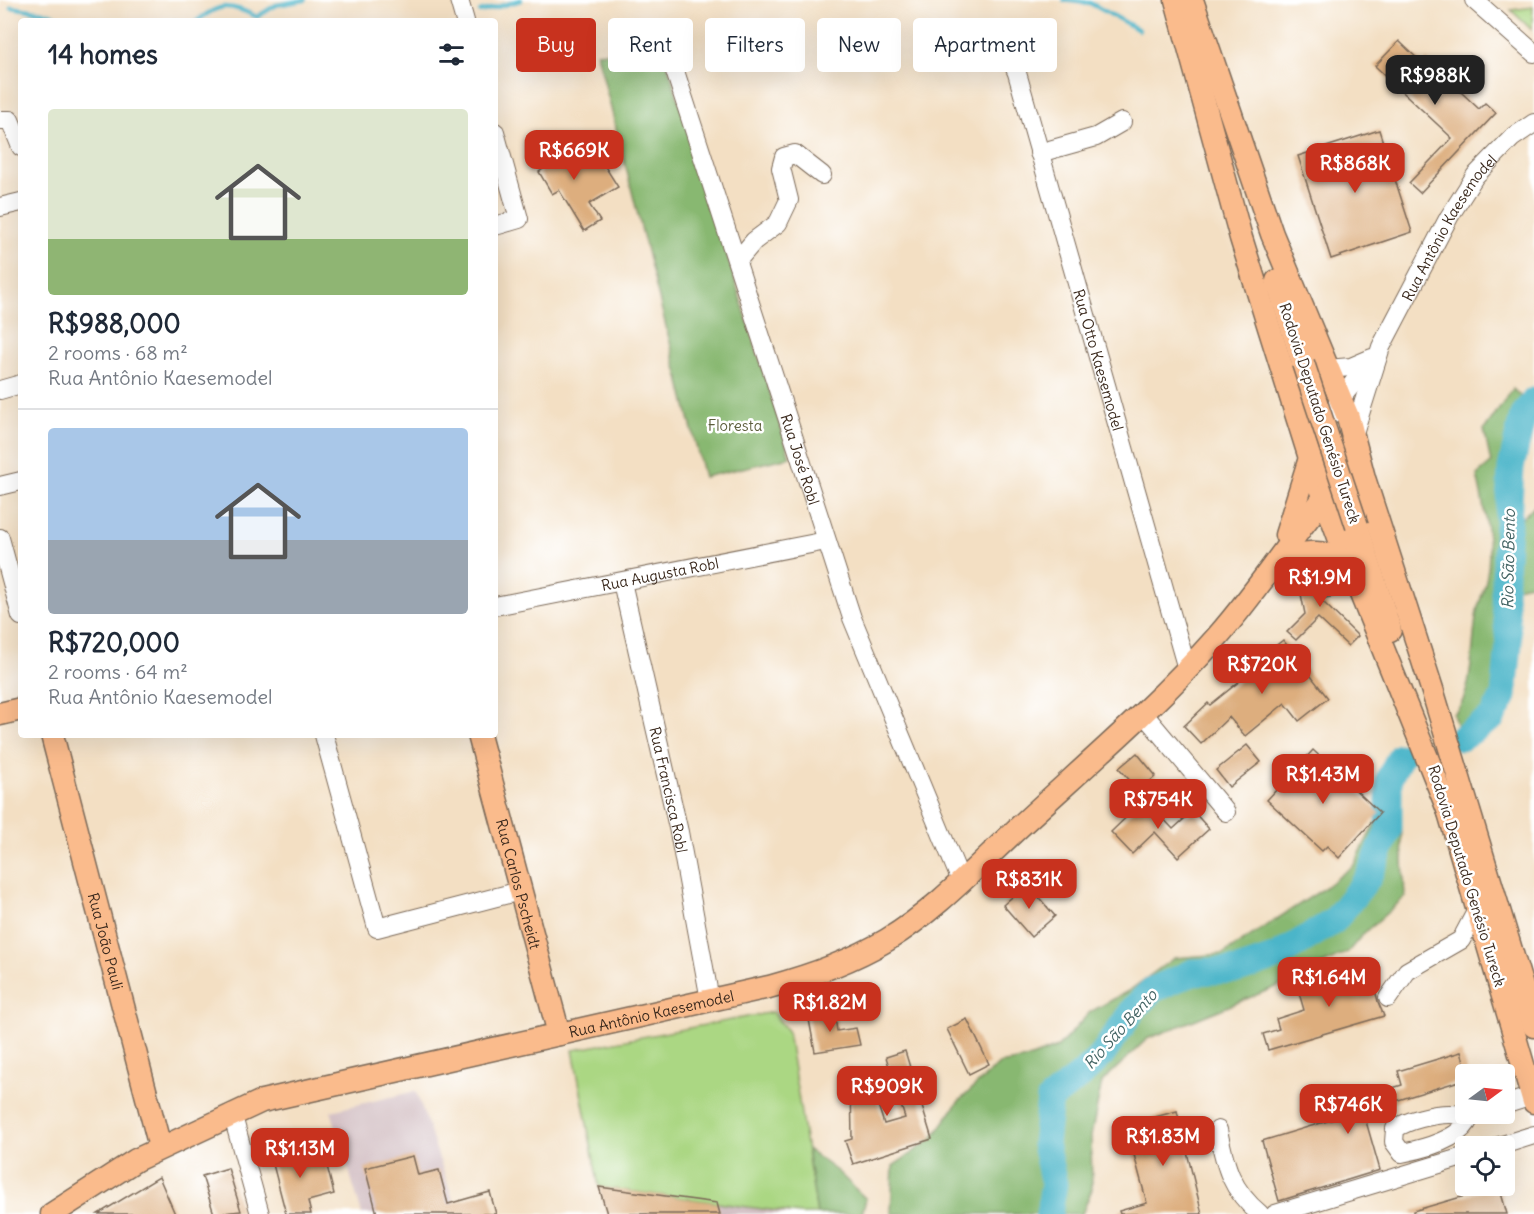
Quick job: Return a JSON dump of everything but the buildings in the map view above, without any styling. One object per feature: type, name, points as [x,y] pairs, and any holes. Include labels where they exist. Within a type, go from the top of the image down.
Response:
[{"type":"main road","points":[[1176,0],[1241,238],[1310,458],[1348,562],[1449,812]]},
{"type":"main road","name":"Rodovia Deputado Genésio Tureck","points":[[1185,0],[1449,812],[1533,1099]]},
{"type":"main road","points":[[1192,0],[1272,234],[1327,369],[1342,397],[1534,1026]]},
{"type":"main road","points":[[1322,428],[1339,426],[1353,436]]},
{"type":"main road","name":"Rua Antônio Kaesemodel","points":[[1269,572],[1294,516],[1313,441],[1322,428]]},
{"type":"main road","name":"Rua Antônio Kaesemodel","points":[[52,1214],[105,1178],[160,1148],[262,1101],[800,979],[857,956],[917,920],[1143,713],[1187,669],[1232,620],[1324,497],[1349,456],[1353,436]]},
{"type":"main road","points":[[1310,458],[1327,472],[1338,474]]},
{"type":"main road","points":[[1269,572],[1280,562],[1307,552],[1321,552],[1348,562]]},
{"type":"main road","points":[[0,714],[18,710]]},
{"type":"main road","name":"Rua João Pauli","points":[[53,738],[160,1148]]},
{"type":"main road","name":"Rua Carlos Pscheidt","points":[[480,738],[559,1034]]},
{"type":"street","points":[[459,0],[464,18]]},
{"type":"street","points":[[1474,0],[1534,53]]},
{"type":"street","name":"Rua José Robl","points":[[676,72],[852,618],[961,881]]},
{"type":"street","name":"Rua Otto Kaesemodel","points":[[1017,72],[1187,669]]},
{"type":"street","points":[[0,120],[10,120],[18,140]]},
{"type":"street","points":[[1039,153],[1096,137],[1122,122]]},
{"type":"street","name":"Rua Antônio Kaesemodel","points":[[1322,428],[1342,397],[1378,352],[1460,197],[1490,160],[1512,138],[1534,123]]},
{"type":"street","points":[[498,143],[519,219],[498,225]]},
{"type":"street","points":[[738,260],[754,241],[778,223],[782,216],[789,200],[781,168],[784,157],[795,154],[822,175]]},
{"type":"street","points":[[0,207],[18,203]]},
{"type":"street","points":[[1327,369],[1351,367],[1378,352]]},
{"type":"street","name":"Rua Antônio Kaesemodel","points":[[1353,436],[1378,352]]},
{"type":"street","points":[[0,390],[18,385]]},
{"type":"street","points":[[0,486],[18,482]]},
{"type":"street","points":[[0,538],[18,605]]},
{"type":"street","name":"Rua Augusta Robl","points":[[498,605],[826,541]]},
{"type":"street","name":"Rua Francisca Robl","points":[[622,582],[679,832],[710,1000]]},
{"type":"street","points":[[1143,713],[1226,812]]},
{"type":"street","points":[[325,738],[377,928],[520,891]]},
{"type":"street","points":[[1388,998],[1407,971],[1461,940],[1478,908]]},
{"type":"street","points":[[1515,1103],[1533,1099]]},
{"type":"street","points":[[232,1113],[260,1214]]},
{"type":"street","points":[[1218,1130],[1229,1177],[1249,1204],[1260,1214]]},
{"type":"street","points":[[1515,1141],[1534,1135]]},
{"type":"street","points":[[1275,1214],[1455,1159]]},
{"type":"shaded area","points":[[416,1091],[458,1214],[362,1214],[331,1111]]},
{"type":"shaded area","points":[[599,1187],[717,1203],[800,1214],[607,1214]]},
{"type":"green space","points":[[1533,7],[1532,30],[1511,10]]},
{"type":"green space","name":"Floresta","points":[[608,52],[608,72],[670,72],[790,457],[704,477],[597,53]]},
{"type":"green space","points":[[1513,389],[1524,400],[1511,468],[1499,692],[1485,714],[1458,730],[1453,714],[1460,706],[1469,680],[1478,607],[1489,561],[1486,524],[1477,475],[1491,463],[1484,430]]},
{"type":"green space","points":[[1534,506],[1534,583],[1517,587],[1514,526]]},
{"type":"green space","points":[[1397,746],[1405,897],[1363,934],[1348,952],[1281,985],[1147,1039],[1102,1082],[1091,1136],[1092,1189],[1082,1214],[891,1214],[893,1166],[932,1139],[958,1102],[999,1064],[1023,1060],[1058,1047],[1090,1012],[1130,990],[1174,958],[1223,954],[1320,891],[1354,865],[1380,813],[1378,785]]},
{"type":"green space","points":[[773,1012],[788,1032],[817,1214],[800,1214],[599,1187],[573,1050]]},
{"type":"green space","points":[[807,1149],[838,1172],[866,1199],[862,1214],[817,1214]]},
{"type":"waterway","points":[[201,18],[219,8],[226,7],[240,9],[257,17],[276,5],[305,0]]},
{"type":"waterway","points":[[480,12],[521,0]]},
{"type":"waterway","points":[[1064,0],[1090,3],[1139,30]]},
{"type":"waterway","points":[[11,7],[43,12],[60,18]]},
{"type":"waterway","name":"Rio São Bento","points":[[1461,738],[1492,718],[1504,696],[1509,644],[1504,594],[1511,468],[1523,415],[1534,401]]},
{"type":"waterway","name":"Rio São Bento","points":[[1049,1214],[1054,1184],[1045,1144],[1050,1099],[1080,1076],[1102,1055],[1135,1007],[1152,990],[1193,972],[1238,970],[1276,957],[1334,921],[1368,878],[1389,829],[1389,778],[1400,757]]}]
